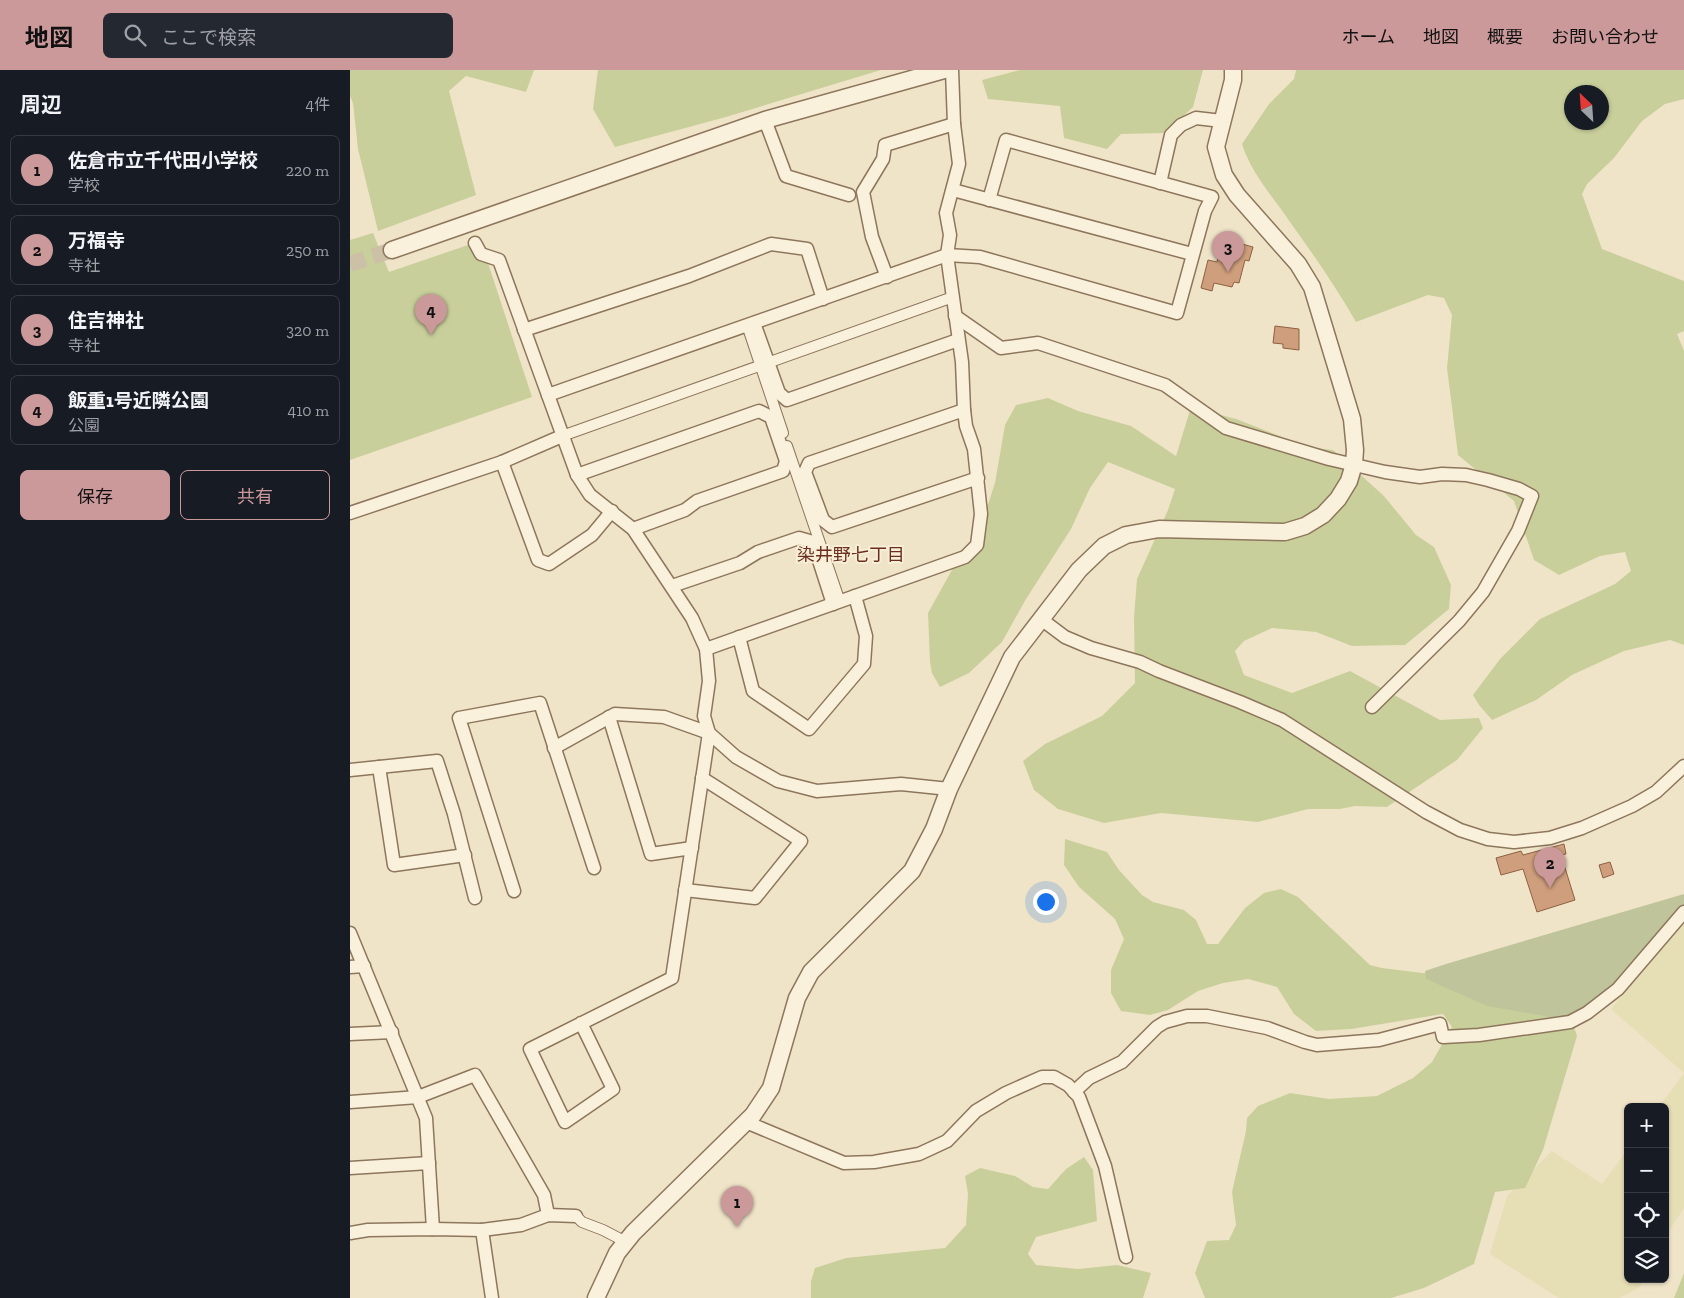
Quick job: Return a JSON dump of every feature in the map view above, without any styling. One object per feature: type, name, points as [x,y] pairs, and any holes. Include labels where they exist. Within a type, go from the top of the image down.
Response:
[{"type":"street","points":[[392,250],[765,120],[944,70]]},
{"type":"street","points":[[706,649],[965,557],[977,545],[981,514],[978,478],[974,449],[966,426],[962,362],[947,255],[950,235],[946,212],[959,164],[954,124],[952,70]]},
{"type":"street","points":[[596,1298],[617,1253],[633,1233],[753,1115],[771,1088],[797,998],[811,972],[912,871],[934,829],[950,789],[1012,657],[1079,570],[1104,546],[1126,535],[1159,529],[1285,532],[1305,526],[1324,515],[1338,499],[1349,481],[1354,464],[1355,450],[1352,419],[1312,287],[1298,264],[1238,195],[1224,175],[1216,147],[1233,70]]},
{"type":"street","points":[[1160,183],[1171,135],[1181,125],[1196,118],[1222,121]]},
{"type":"street","points":[[765,120],[786,176],[849,194]]},
{"type":"street","points":[[887,277],[872,237],[863,192],[883,159],[885,145],[954,124]]},
{"type":"street","points":[[548,395],[947,255],[980,257],[1177,313],[1192,254],[1205,211],[1212,197],[1006,140],[989,200]]},
{"type":"street","points":[[953,190],[1192,254]]},
{"type":"street","points":[[475,243],[482,254],[499,260],[577,475],[590,495],[634,529],[692,618],[706,649],[710,681],[704,716],[709,733],[672,978],[581,1023],[530,1049],[565,1122],[613,1089],[581,1023]]},
{"type":"street","points":[[524,330],[689,276],[772,244],[807,249],[823,299]]},
{"type":"street","points":[[350,512],[502,462],[562,436],[953,297]]},
{"type":"street","points":[[955,316],[1001,348],[1038,343],[1165,386],[1226,428],[1329,460],[1385,472],[1420,477],[1442,474],[1466,475],[1488,480],[1532,496],[1518,531],[1483,592],[1459,621],[1372,707]]},
{"type":"street","points":[[750,324],[765,365],[836,603]]},
{"type":"street","points":[[765,365],[779,393],[787,400],[958,340]]},
{"type":"street","points":[[964,410],[809,463],[806,472],[823,520],[832,527],[978,478]]},
{"type":"street","points":[[577,475],[759,411],[771,417],[786,461],[783,472],[697,501],[685,510],[634,529]]},
{"type":"street","points":[[502,462],[538,560],[549,564],[592,535],[612,511]]},
{"type":"street","points":[[672,586],[740,562],[758,552],[799,538],[812,542],[836,603]]},
{"type":"street","points":[[739,638],[753,691],[809,729],[864,664],[866,636],[855,596]]},
{"type":"street","points":[[1041,619],[1065,637],[1082,645],[1140,662],[1159,672],[1282,720],[1426,812],[1460,830],[1488,839],[1514,842],[1550,838],[1582,828],[1632,806],[1656,792],[1684,766]]},
{"type":"street","points":[[514,891],[459,718],[540,703],[594,868]]},
{"type":"street","points":[[554,748],[615,714],[664,718],[709,733],[736,757],[778,782],[817,791],[901,784],[950,789]]},
{"type":"street","points":[[609,717],[651,854],[692,848]]},
{"type":"street","points":[[350,770],[437,761],[454,814],[475,898]]},
{"type":"street","points":[[379,767],[394,865],[464,855]]},
{"type":"street","points":[[685,890],[755,898],[802,841],[702,778]]},
{"type":"street","points":[[1074,1092],[1089,1078],[1122,1062],[1157,1027],[1165,1022],[1187,1016],[1207,1016],[1267,1028],[1317,1045],[1379,1040],[1440,1024],[1443,1037],[1479,1035],[1570,1022],[1587,1013],[1618,989],[1684,912]]},
{"type":"street","points":[[350,933],[426,1118],[433,1229]]},
{"type":"street","points":[[350,966],[364,966]]},
{"type":"street","points":[[350,1034],[392,1032]]},
{"type":"street","points":[[350,1102],[418,1097],[475,1075],[544,1195],[548,1215]]},
{"type":"street","points":[[746,1122],[844,1163],[874,1162],[919,1154],[947,1141],[976,1111],[1006,1093],[1042,1077],[1054,1077],[1068,1085],[1079,1097],[1105,1166],[1126,1257]]},
{"type":"street","points":[[350,1168],[429,1163]]},
{"type":"street","points":[[350,1233],[368,1230],[482,1230],[521,1225],[548,1215],[576,1216],[582,1222],[626,1242]]},
{"type":"street","points":[[482,1230],[492,1298]]},
{"type":"shaded area","points":[[1684,920],[1684,1073],[1611,1009]]},
{"type":"shaded area","points":[[1684,1073],[1684,1208],[1669,1230],[1669,1103],[1662,1103]]},
{"type":"shaded area","points":[[1552,1151],[1602,1184],[1624,1154],[1624,1283],[1642,1283],[1640,1287],[1620,1298],[1559,1298],[1490,1254],[1507,1196]]},
{"type":"green space","points":[[350,70],[534,70],[526,92],[466,76],[449,91],[476,195],[378,231],[358,149],[353,103],[350,96]]},
{"type":"green space","points":[[598,70],[881,70],[726,117],[615,147],[593,109]]},
{"type":"green space","points":[[1020,70],[1203,70],[1193,107],[1165,133],[1121,134],[1107,149],[1064,138],[1060,106],[988,99],[982,80]]},
{"type":"green space","points":[[1296,70],[1684,70],[1684,99],[1665,104],[1642,121],[1614,158],[1587,184],[1582,194],[1602,249],[1684,281],[1684,331],[1677,334],[1684,351],[1684,645],[1670,640],[1624,651],[1572,675],[1536,700],[1492,720],[1479,705],[1473,695],[1500,659],[1540,619],[1615,584],[1631,571],[1625,552],[1600,556],[1559,575],[1534,560],[1514,501],[1458,455],[1447,368],[1452,315],[1444,298],[1428,295],[1356,322],[1324,271],[1257,175],[1246,155],[1242,144],[1269,104],[1294,79]]},
{"type":"green space","points":[[373,233],[389,272],[468,245],[476,258],[488,263],[532,397],[350,460],[350,240]]},
{"type":"green space","points":[[1048,398],[1078,411],[1131,426],[1176,456],[1191,407],[1236,419],[1308,447],[1333,450],[1384,496],[1416,535],[1434,547],[1451,585],[1449,609],[1405,645],[1352,646],[1316,632],[1272,628],[1244,641],[1235,651],[1244,675],[1292,693],[1350,671],[1440,720],[1479,718],[1483,728],[1457,760],[1387,807],[1355,806],[1340,809],[1308,809],[1258,822],[1161,813],[1104,823],[1058,809],[1034,790],[1023,761],[1045,744],[1102,716],[1135,683],[1134,617],[1137,579],[1168,510],[1175,489],[1108,462],[1090,488],[1071,529],[1026,599],[1002,642],[969,673],[940,687],[932,673],[930,662],[928,613],[958,559],[979,532],[995,483],[1005,425],[1016,405]]},
{"type":"green space","points":[[1065,839],[1107,852],[1119,870],[1142,895],[1153,902],[1184,910],[1196,920],[1207,944],[1218,944],[1245,908],[1264,893],[1281,889],[1298,897],[1370,965],[1439,975],[1569,1012],[1577,1036],[1543,1150],[1525,1188],[1495,1192],[1474,1264],[1424,1288],[1391,1298],[1205,1298],[1195,1273],[1207,1241],[1229,1240],[1236,1225],[1232,1192],[1246,1131],[1247,1118],[1258,1106],[1290,1093],[1329,1099],[1377,1096],[1413,1078],[1432,1062],[1452,1027],[1443,1014],[1351,1029],[1316,1031],[1294,1014],[1277,987],[1248,979],[1223,983],[1198,991],[1168,1010],[1150,1015],[1121,1011],[1111,993],[1111,970],[1124,939],[1115,919],[1079,887],[1064,865]]},
{"type":"green space","points":[[1684,894],[1684,907],[1632,969],[1590,1007],[1562,1019],[1487,1006],[1426,979],[1425,971],[1446,964]]},
{"type":"green space","points":[[1084,1157],[1093,1170],[1097,1221],[1036,1237],[1028,1254],[1036,1265],[1078,1269],[1117,1265],[1151,1273],[1143,1298],[811,1298],[811,1281],[815,1268],[846,1258],[945,1248],[966,1225],[968,1194],[965,1176],[980,1168],[1015,1176],[1033,1187],[1048,1189],[1066,1169]]},
{"type":"green space","points":[[1684,1273],[1684,1298],[1674,1298]]},
{"type":"building","points":[[1223,239],[1253,247],[1249,261],[1245,260],[1239,283],[1234,282],[1232,287],[1214,283],[1212,291],[1201,288],[1208,260],[1217,262]]},
{"type":"building","points":[[1275,326],[1299,329],[1299,350],[1283,348],[1283,344],[1273,343]]},
{"type":"building","points":[[1564,844],[1566,854],[1561,855],[1575,900],[1537,912],[1523,869],[1501,875],[1496,858],[1521,851],[1523,855]]},
{"type":"building","points":[[1610,862],[1614,874],[1603,878],[1599,865]]},
{"type":"tunnel","points":[[350,264],[392,250]]},
{"type":"place","name":"住吉神社","points":[[1228,272]]},
{"type":"place","name":"飯重1号近隣公園","points":[[431,335]]},
{"type":"place","name":"万福寺","points":[[1550,888]]},
{"type":"place","name":"佐倉市立千代田小学校","points":[[737,1227]]},
{"type":"district","name":"染井野七丁目","points":[[851,555]]}]
